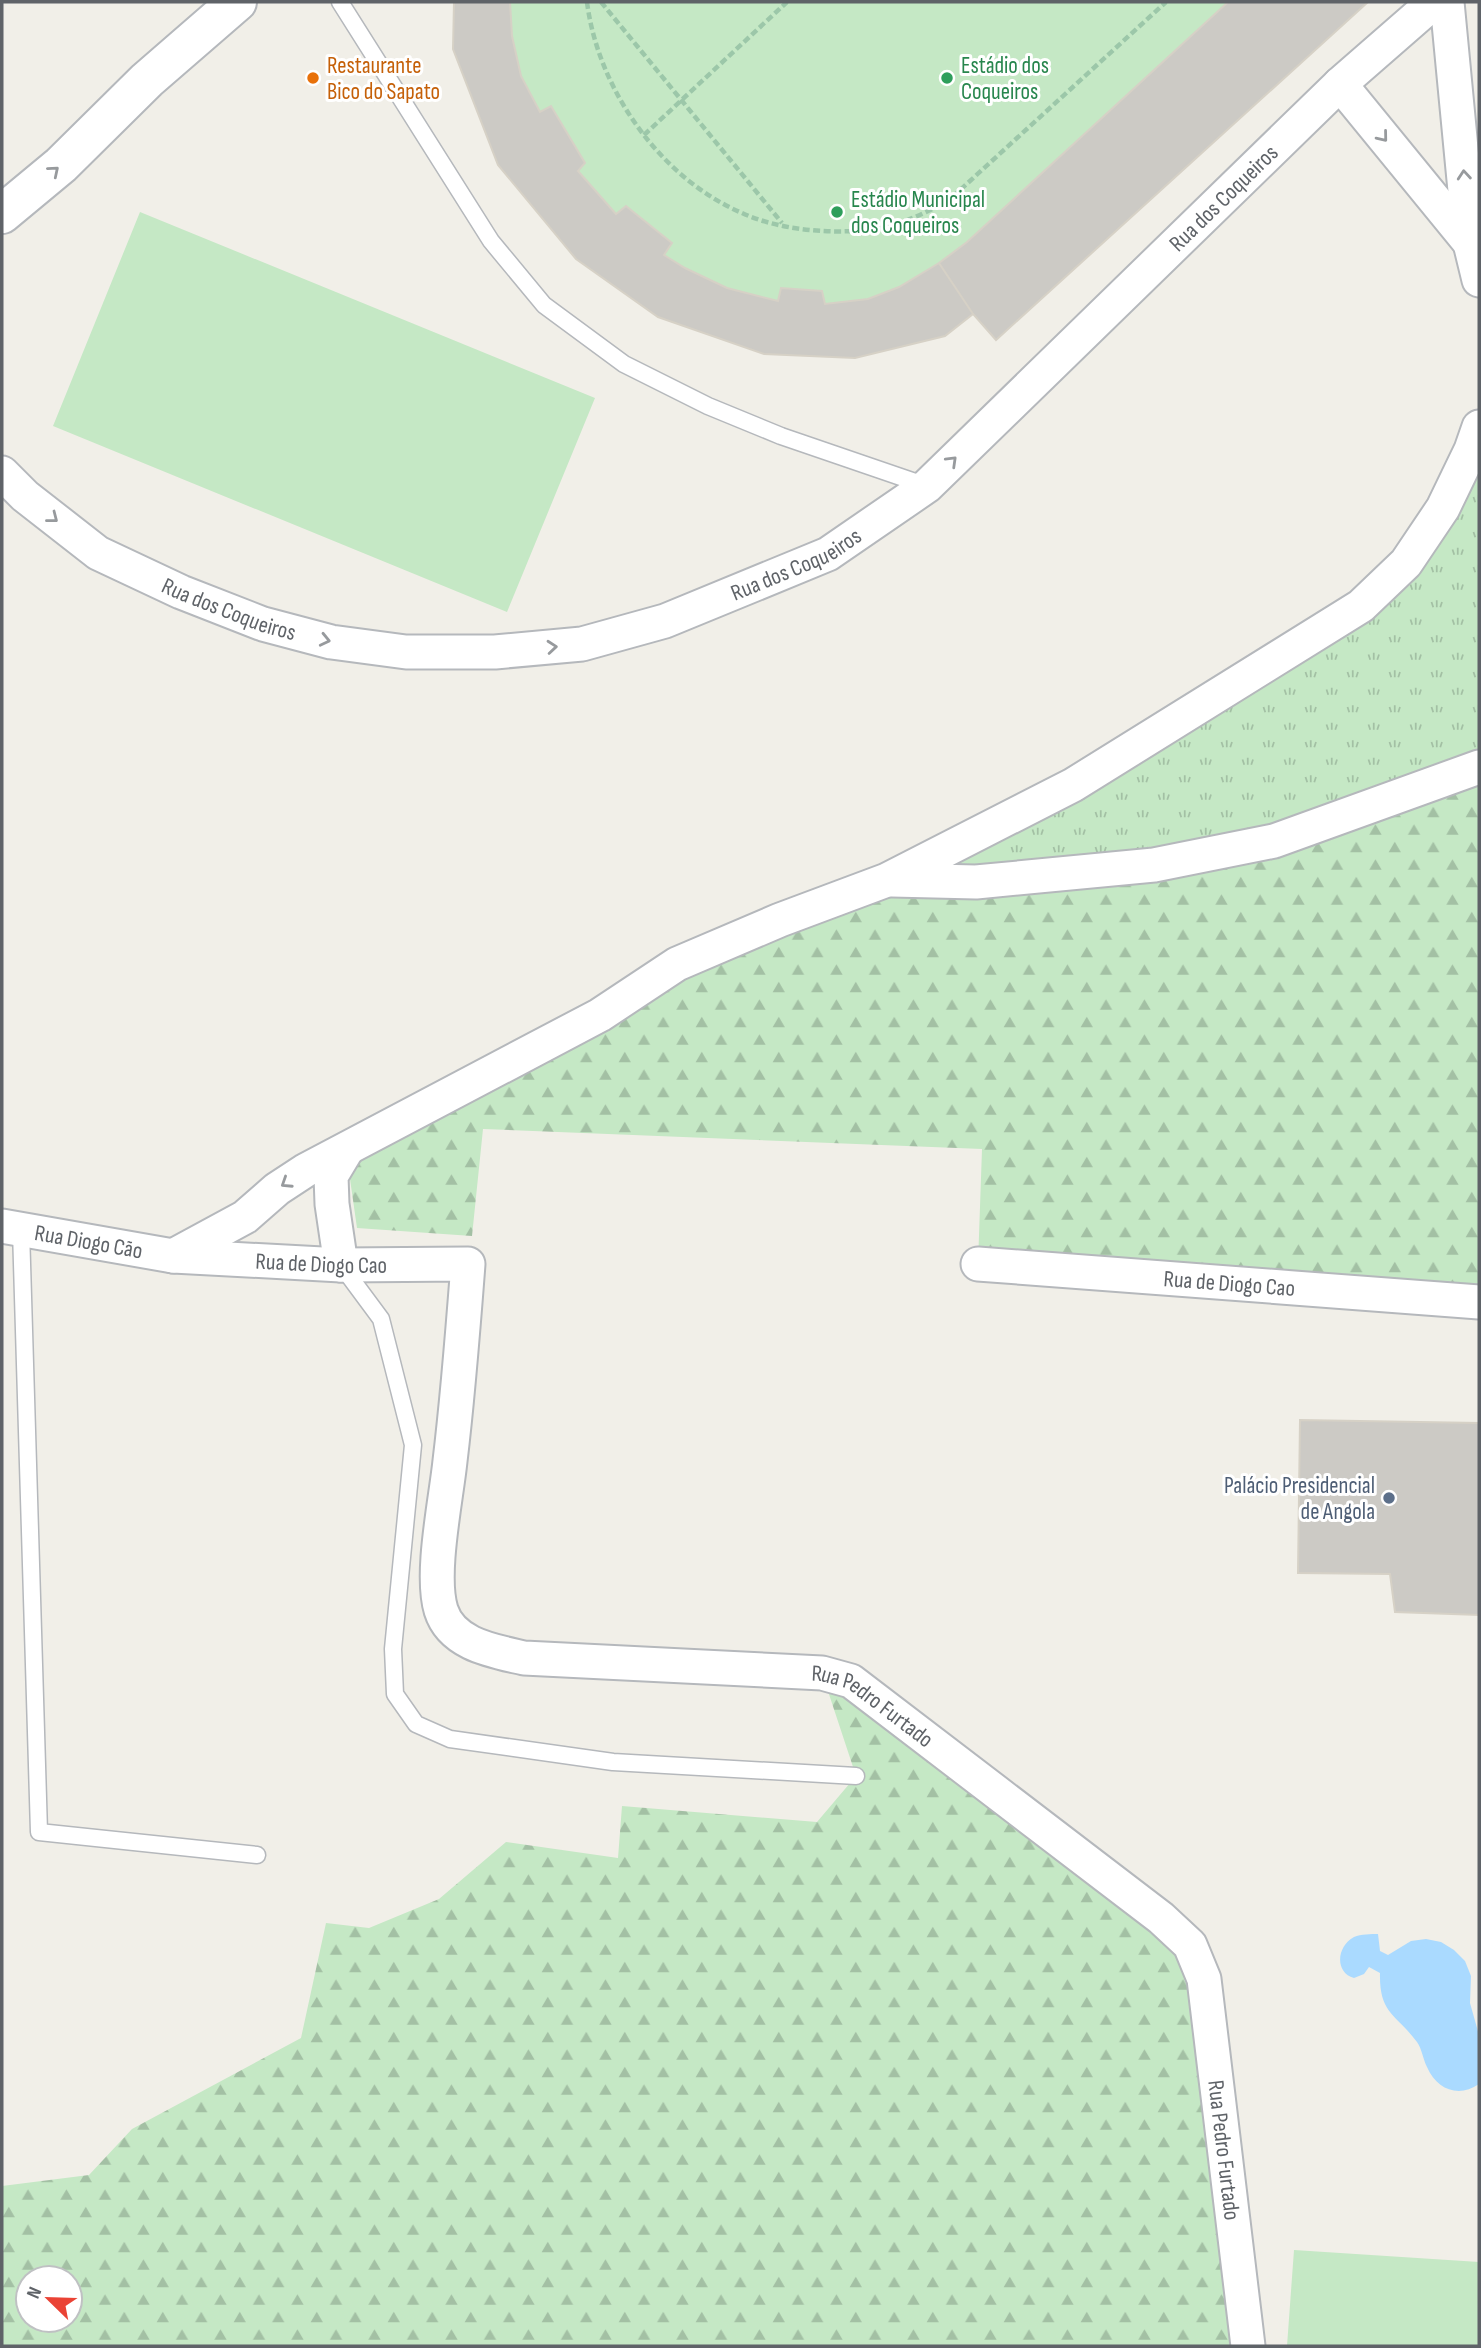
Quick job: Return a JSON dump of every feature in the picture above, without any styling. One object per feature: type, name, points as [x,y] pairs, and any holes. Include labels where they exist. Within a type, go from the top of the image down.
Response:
[{"type":"street","points":[[2,214],[61,165],[147,80],[237,2]]},
{"type":"street","name":"Rua dos Coqueiros","points":[[2,473],[25,496],[98,553],[181,592],[263,624],[331,642],[406,652],[495,652],[582,644],[666,621],[828,554],[927,485],[1340,84],[1434,2]]},
{"type":"street","points":[[1447,2],[1470,243],[1479,280]]},
{"type":"street","points":[[1340,84],[1470,243]]},
{"type":"street","points":[[173,1256],[244,1217],[277,1189],[306,1170],[600,1016],[677,964],[780,920],[887,880],[1073,785],[1361,606],[1406,563],[1443,508],[1479,427]]},
{"type":"street","points":[[887,880],[976,882],[1154,865],[1274,841],[1479,767]]},
{"type":"street","points":[[341,1265],[332,1204],[331,1176],[346,1151]]},
{"type":"street","name":"Rua Diogo Cão","points":[[12,1228],[173,1256]]},
{"type":"street","name":"Rua de Diogo Cao","points":[[173,1256],[341,1265],[468,1264]]},
{"type":"street","name":"Rua Pedro Furtado","points":[[468,1264],[457,1403],[437,1574],[441,1611],[459,1637],[489,1650],[524,1658],[822,1673],[851,1681],[1161,1918],[1190,1945],[1204,1979],[1248,2346]]},
{"type":"street","name":"Rua de Diogo Cao","points":[[978,1264],[1479,1302]]},
{"type":"lane","points":[[340,2],[491,241],[544,305],[624,364],[708,406],[781,436],[927,485]]},
{"type":"lane","points":[[12,1228],[39,1832],[257,1855]]},
{"type":"lane","points":[[341,1265],[381,1319],[412,1445],[393,1649],[395,1694],[416,1724],[450,1738],[613,1762],[856,1776]]},
{"type":"path","points":[[587,2],[589,22],[601,61],[621,100],[644,135],[673,166],[706,194],[743,214],[783,225],[826,231],[870,230],[909,220],[948,201],[1166,2]]},
{"type":"path","points":[[601,2],[783,225]]},
{"type":"path","points":[[644,135],[787,2]]},
{"type":"green space","name":"Estádio Municipal dos Coqueiros","points":[[454,2],[1368,2],[996,340],[973,314],[945,336],[855,358],[764,354],[658,317],[576,259],[498,165],[453,49]]},
{"type":"green space","points":[[140,212],[595,398],[507,612],[53,426]]},
{"type":"green space","points":[[1479,410],[1479,767],[1274,841],[887,880],[1361,606],[1471,450]]},
{"type":"green space","points":[[1479,767],[1479,1302],[978,1264],[982,1149],[483,1129],[472,1236],[357,1228],[346,1151],[516,1059],[887,880],[1050,876],[1438,783]]},
{"type":"green space","points":[[822,1673],[1190,1945],[1248,2346],[2,2346],[2,2186],[89,2175],[132,2129],[301,2038],[326,1923],[369,1928],[439,1899],[506,1842],[618,1858],[622,1806],[817,1822],[856,1776]]},
{"type":"green space","points":[[1294,2250],[1479,2262],[1479,2346],[1287,2346]]},
{"type":"water","points":[[1378,1934],[1380,1951],[1388,1955],[1411,1941],[1426,1939],[1441,1942],[1465,1961],[1471,1976],[1470,2003],[1479,2035],[1479,2084],[1456,2091],[1437,2081],[1431,2075],[1417,2042],[1386,2005],[1380,1987],[1380,1973],[1369,1967],[1364,1974],[1354,1978],[1343,1970],[1341,1952],[1348,1941],[1360,1935]]},
{"type":"building","points":[[454,2],[510,2],[512,36],[521,76],[540,112],[551,106],[585,163],[578,171],[616,214],[626,206],[672,243],[664,255],[685,268],[727,288],[778,301],[781,288],[822,291],[825,304],[868,299],[899,287],[939,263],[973,314],[945,336],[855,358],[764,354],[658,317],[576,259],[498,165],[453,49]]},
{"type":"building","points":[[1228,2],[1368,2],[996,340],[973,314],[939,263],[967,242]]},
{"type":"building","name":"Palácio Presidencial de Angola","points":[[1300,1420],[1479,1423],[1479,1615],[1395,1612],[1390,1574],[1298,1573]]},
{"type":"place","name":"Restaurante Bico do Sapato","points":[[313,78]]},
{"type":"place","name":"Estádio dos Coqueiros","points":[[947,78]]},
{"type":"place","name":"Estádio Municipal dos Coqueiros","points":[[837,212]]},
{"type":"place","name":"Palácio Presidencial de Angola","points":[[1389,1498]]}]
